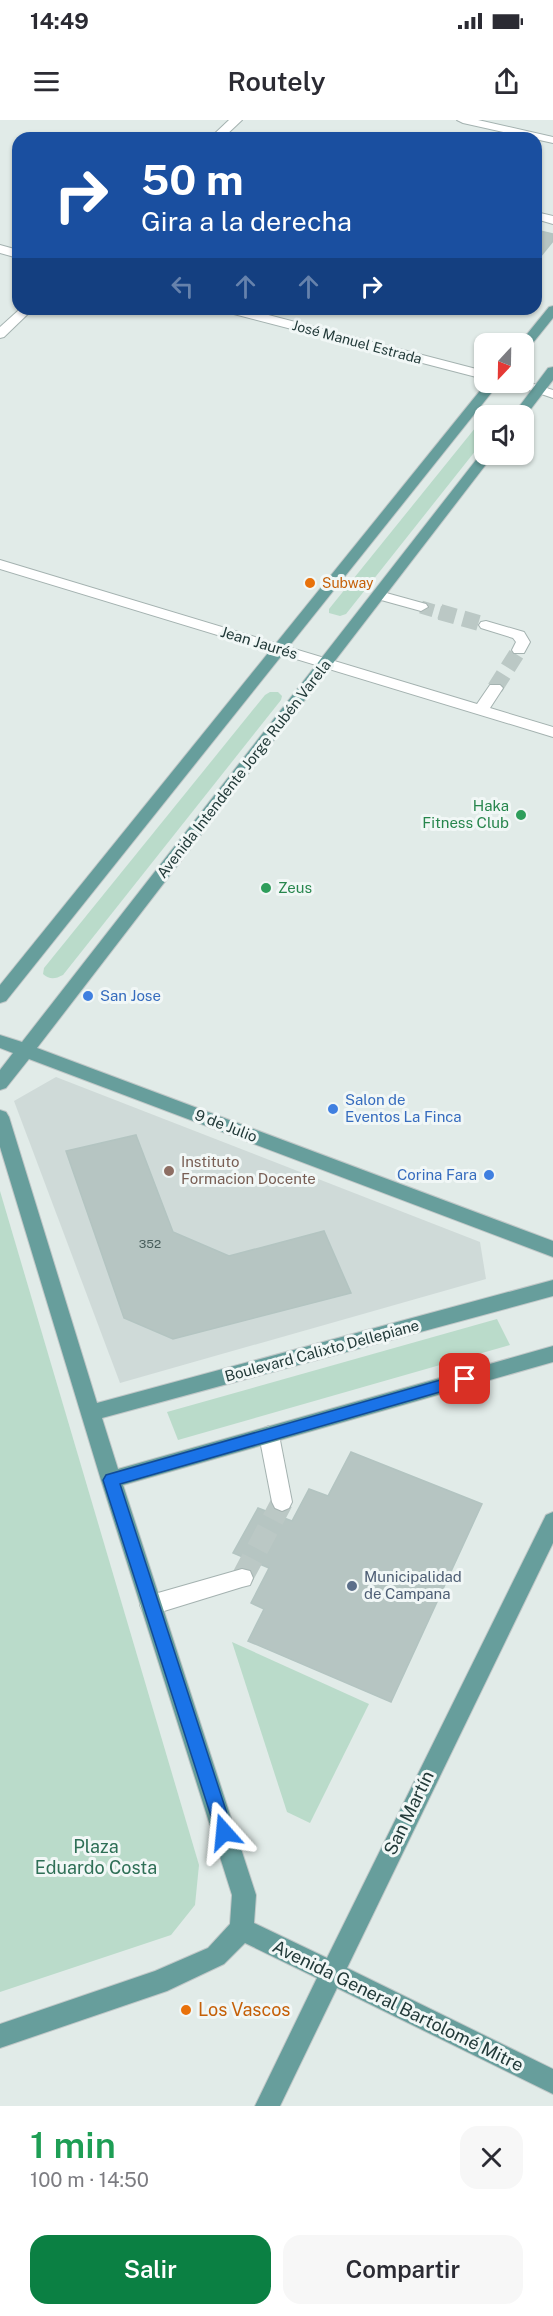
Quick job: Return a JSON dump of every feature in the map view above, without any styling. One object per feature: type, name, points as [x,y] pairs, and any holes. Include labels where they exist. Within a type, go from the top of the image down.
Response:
[{"type":"main road","points":[[534,334],[553,310]]},
{"type":"main road","points":[[526,405],[553,370]]},
{"type":"main road","points":[[0,997],[485,393]]},
{"type":"main road","name":"Avenida Intendente Jorge Rubén Varela","points":[[0,1083],[479,465]]},
{"type":"main road","name":"9 de Julio","points":[[0,1041],[553,1249]]},
{"type":"main road","points":[[0,1117],[111,1480],[244,1895],[242,1929],[216,1956],[158,1982],[0,2036]]},
{"type":"main road","name":"Boulevard Calixto Dellepiane","points":[[91,1413],[553,1288]]},
{"type":"main road","points":[[111,1480],[553,1354]]},
{"type":"main road","name":"San Martín","points":[[267,2106],[553,1521]]},
{"type":"main road","name":"Avenida General Bartolomé Mitre","points":[[242,1929],[553,2082]]},
{"type":"street","points":[[223,132],[236,120]]},
{"type":"street","points":[[463,120],[517,132]]},
{"type":"street","points":[[0,334],[21,315]]},
{"type":"street","name":"José Manuel Estrada","points":[[253,315],[474,372]]},
{"type":"street","points":[[534,389],[553,394]]},
{"type":"street","name":"Jean Jaurés","points":[[0,564],[553,732]]},
{"type":"street","points":[[379,595],[421,607]]},
{"type":"street","points":[[486,626],[519,635],[523,642],[519,650]]},
{"type":"street","points":[[481,710],[495,688]]},
{"type":"street","points":[[268,1435],[282,1502]]},
{"type":"street","points":[[151,1605],[242,1578]]},
{"type":"shaded area","name":"Instituto Formacion Docente","points":[[56,1077],[480,1242],[486,1279],[120,1383],[14,1101]]},
{"type":"green space","points":[[474,429],[474,453],[346,614],[340,616],[329,613],[329,609]]},
{"type":"green space","points":[[278,692],[282,696],[281,700],[63,975],[53,978],[43,974],[44,968],[265,695]]},
{"type":"green space","name":"Plaza Eduardo Costa","points":[[0,1191],[199,1865],[195,1905],[171,1935],[0,1992]]},
{"type":"green space","points":[[497,1319],[510,1345],[178,1440],[167,1412]]},
{"type":"green space","points":[[232,1642],[369,1704],[310,1823],[287,1812]]},
{"type":"building","points":[[542,231],[553,234],[553,241],[542,255]]},
{"type":"building","points":[[136,1135],[173,1232],[229,1256],[324,1231],[351,1293],[173,1339],[124,1318],[66,1151]]},
{"type":"building","name":"Municipalidad de Campana","points":[[351,1452],[482,1504],[391,1702],[248,1641],[264,1609],[251,1603],[269,1568],[233,1553],[258,1508],[292,1521],[309,1489],[328,1496]]},
{"type":"tunnel","points":[[421,607],[445,614]]},
{"type":"tunnel","points":[[440,612],[486,625]]},
{"type":"tunnel","points":[[495,688],[519,650]]},
{"type":"tunnel","points":[[242,1578],[282,1502]]},
{"type":"place","name":"Subway","points":[[310,583]]},
{"type":"place","name":"Haka Fitness Club","points":[[521,815]]},
{"type":"place","name":"Zeus","points":[[266,888]]},
{"type":"place","name":"San Jose","points":[[88,996]]},
{"type":"place","name":"Salon de Eventos La Finca","points":[[333,1109]]},
{"type":"place","name":"Instituto Formacion Docente","points":[[169,1171]]},
{"type":"place","name":"Corina Fara","points":[[489,1175]]},
{"type":"place","name":"Municipalidad de Campana","points":[[352,1586]]},
{"type":"place","name":"Los Vascos","points":[[186,2010]]},
{"type":"route","points":[[224,1832],[111,1480],[465,1379]]}]
